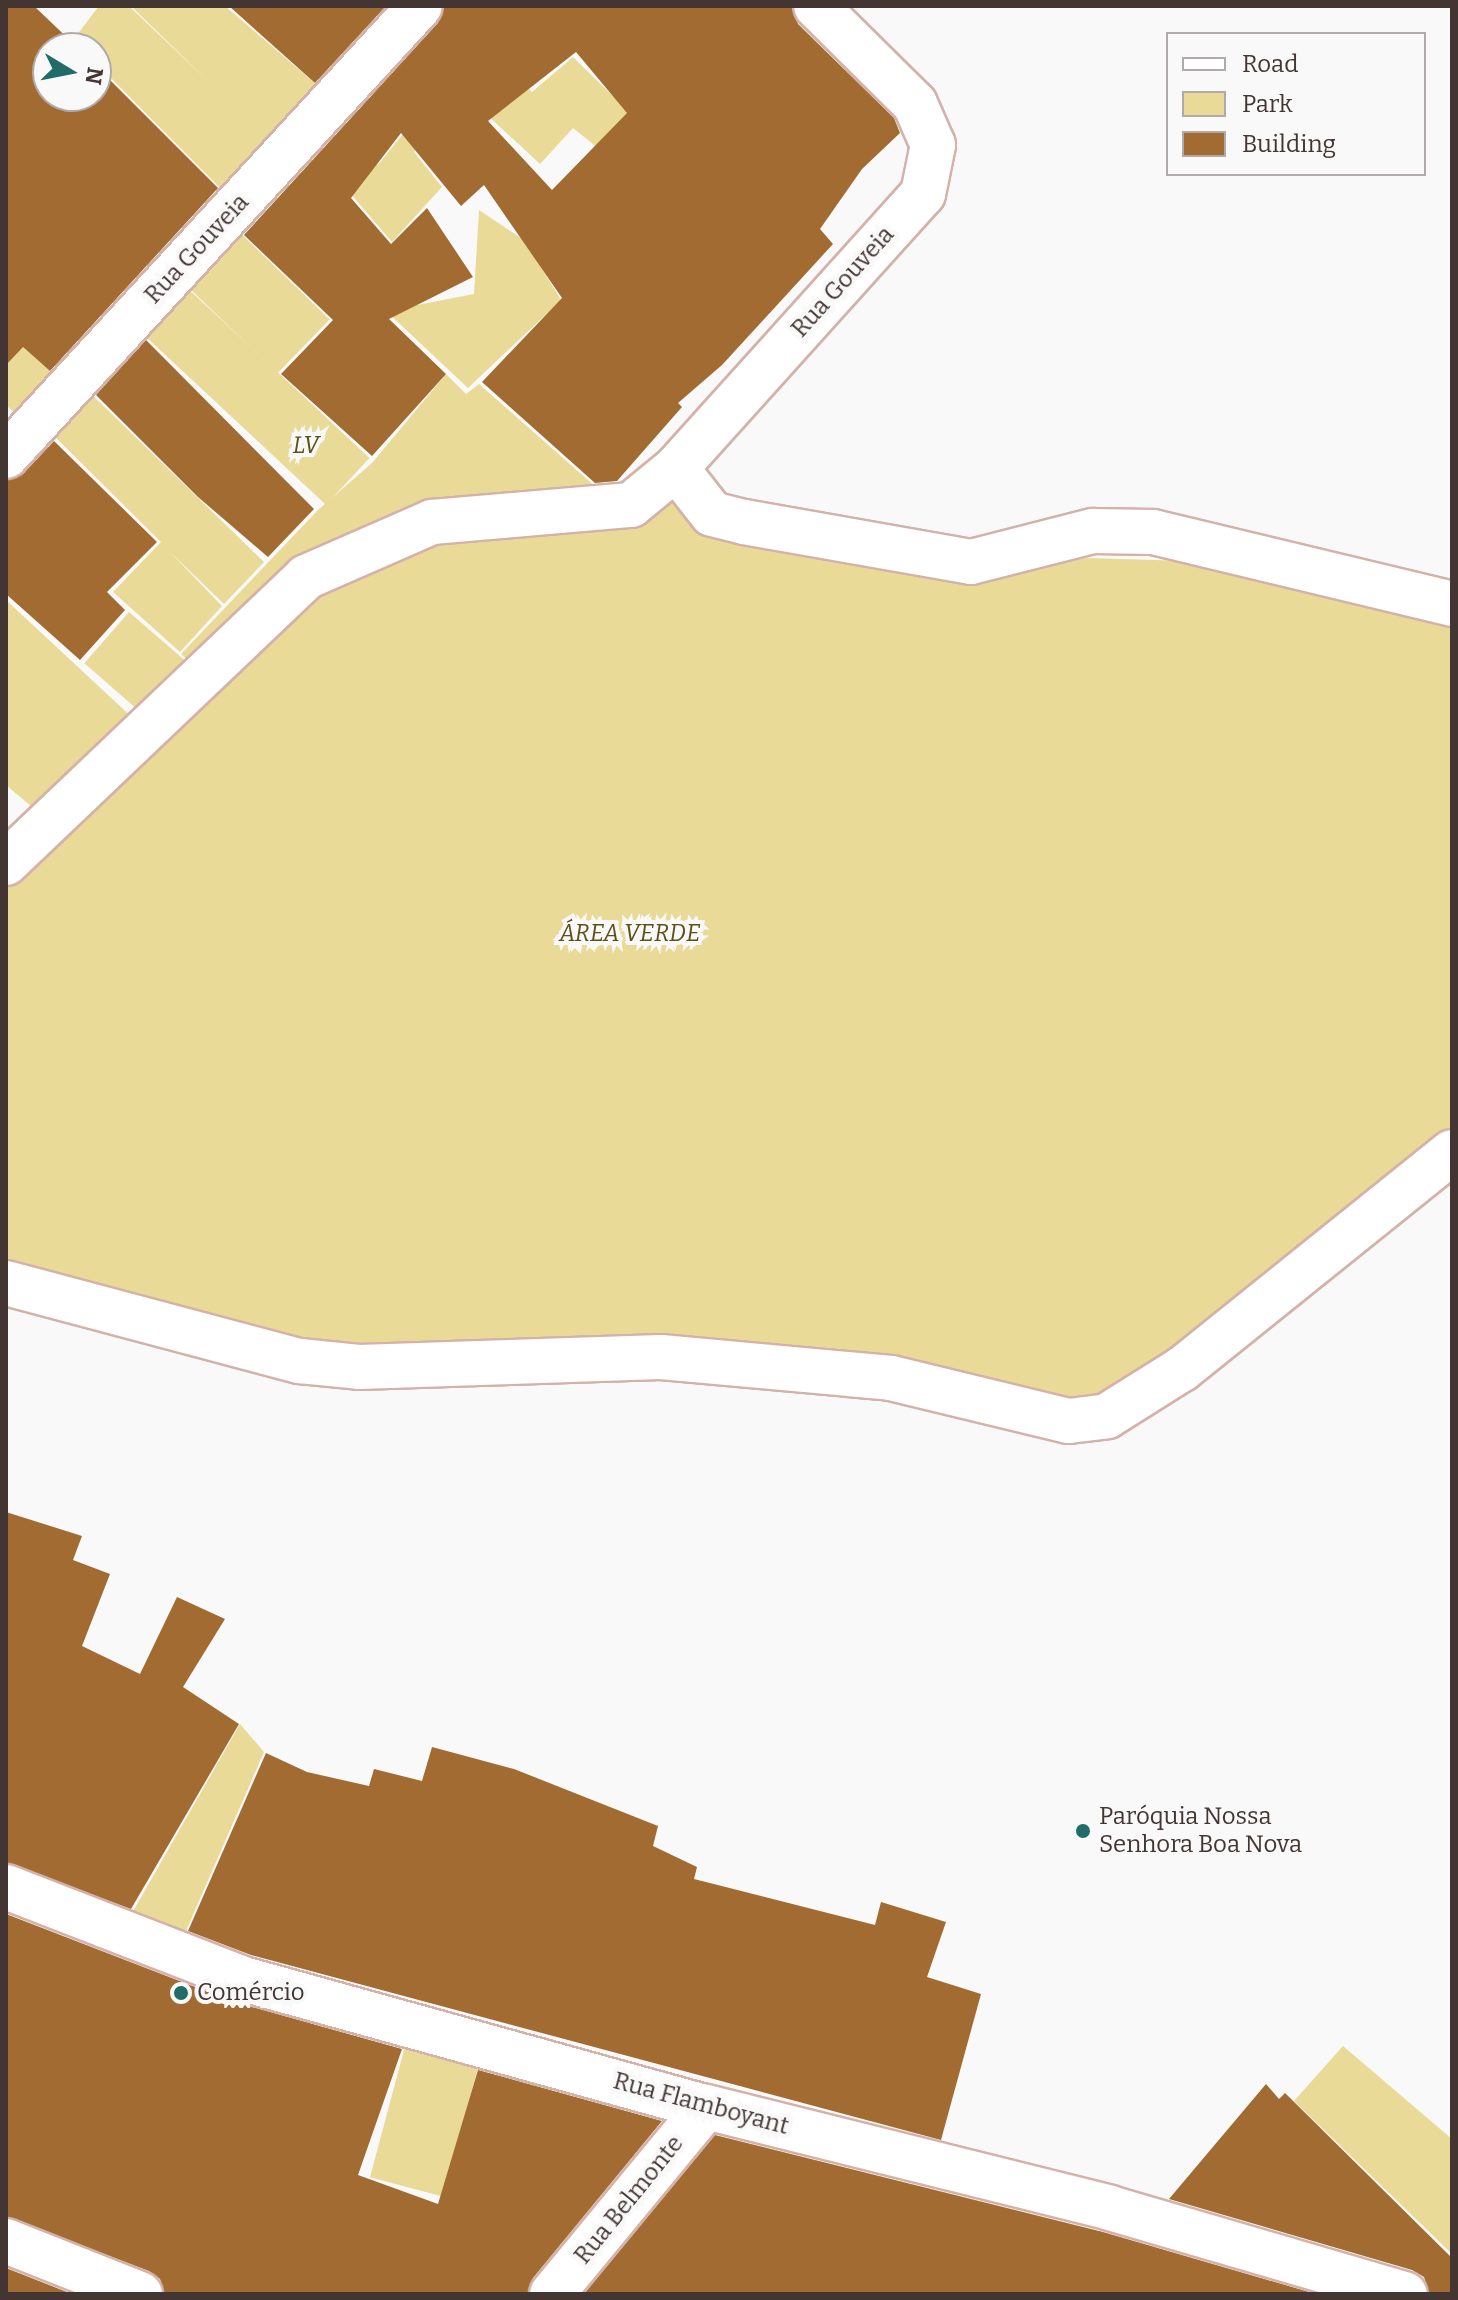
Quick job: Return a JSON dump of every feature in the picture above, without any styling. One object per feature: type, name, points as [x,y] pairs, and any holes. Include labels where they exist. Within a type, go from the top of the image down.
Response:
[{"type":"street","name":"Rua Gouveia","points":[[6,456],[420,6]]},
{"type":"street","name":"Rua Gouveia","points":[[6,863],[306,577],[432,522],[588,512],[631,505],[676,468],[923,194],[933,145],[915,104],[816,6]]},
{"type":"street","points":[[676,468],[712,514],[971,562],[1093,531],[1153,532],[1452,604]]},
{"type":"street","points":[[6,1283],[300,1361],[359,1367],[661,1357],[891,1378],[1069,1421],[1107,1416],[1182,1369],[1452,1152]]},
{"type":"street","name":"Rua Flamboyant","points":[[6,1887],[243,1979],[706,2107],[1110,2208],[1405,2294]]},
{"type":"street","name":"Rua Belmonte","points":[[552,2294],[706,2107]]},
{"type":"street","points":[[6,2241],[140,2294]]},
{"type":"green space","points":[[99,6],[129,6],[208,81],[131,6],[225,6],[324,91],[228,196],[112,79],[112,32],[79,32]]},
{"type":"green space","points":[[573,57],[673,155],[638,180],[573,128],[540,164],[472,101],[501,62],[532,92]]},
{"type":"green space","points":[[422,110],[437,123],[414,152],[442,187],[392,242],[344,186],[370,157],[378,165]]},
{"type":"green space","points":[[479,210],[524,240],[561,300],[468,388],[386,311],[474,294]]},
{"type":"green space","points":[[234,227],[330,319],[278,373],[182,281]]},
{"type":"green space","name":"LV","points":[[183,284],[369,458],[326,505],[139,331]]},
{"type":"green space","points":[[6,332],[59,379],[21,419],[6,405]]},
{"type":"green space","points":[[446,374],[466,394],[479,384],[614,503],[477,501],[192,664],[181,654],[318,510],[372,463]]},
{"type":"green space","points":[[86,389],[264,562],[224,604],[170,552],[222,606],[180,652],[113,592],[161,542],[48,430]]},
{"type":"green space","name":"ÁREA VERDE","points":[[672,485],[983,577],[1087,558],[1189,561],[1452,620],[1452,1142],[1100,1401],[345,1354],[6,1262],[6,888],[312,597],[417,550],[539,528]]},
{"type":"green space","points":[[6,600],[136,721],[39,813],[6,785]]},
{"type":"green space","points":[[129,612],[192,667],[148,718],[84,663]]},
{"type":"green space","points":[[240,1724],[264,1752],[182,1940],[128,1920]]},
{"type":"green space","points":[[407,2039],[480,2059],[443,2197],[370,2177]]},
{"type":"green space","points":[[1343,2046],[1452,2139],[1452,2254],[1294,2101]]},
{"type":"building","points":[[6,6],[34,6],[61,32],[32,32],[32,112],[112,112],[112,82],[218,188],[50,371],[23,347],[6,365]]},
{"type":"building","points":[[229,6],[386,6],[315,83]]},
{"type":"building","points":[[444,6],[792,6],[798,24],[894,118],[900,133],[862,169],[820,229],[833,244],[722,365],[678,403],[682,407],[617,481],[595,483],[482,382],[562,298],[484,185],[461,206],[401,133],[351,198],[391,244],[427,208],[473,277],[389,319],[446,374],[372,456],[281,374],[333,320],[244,235],[438,23]],"holes":[[[576,52],[627,113],[552,190],[488,121]]]},
{"type":"building","points":[[146,340],[314,509],[268,557],[198,497],[96,395]]},
{"type":"building","points":[[54,441],[157,542],[107,592],[125,610],[80,660],[6,594],[6,480],[24,473]]},
{"type":"building","points":[[6,1512],[82,1536],[73,1560],[110,1574],[82,1646],[140,1674],[177,1597],[225,1619],[183,1687],[239,1724],[131,1909],[6,1863]]},
{"type":"building","points":[[432,1747],[514,1769],[658,1826],[653,1846],[697,1867],[694,1879],[875,1925],[881,1902],[946,1922],[927,1977],[981,1994],[941,2140],[251,1955],[188,1931],[266,1753],[307,1772],[369,1786],[374,1769],[422,1781]]},
{"type":"building","points":[[6,1914],[234,2002],[402,2049],[358,2175],[438,2204],[478,2070],[662,2121],[533,2278],[528,2294],[164,2294],[160,2279],[149,2271],[6,2217]]},
{"type":"building","points":[[1266,2084],[1279,2099],[1285,2093],[1452,2258],[1452,2294],[1429,2294],[1424,2277],[1412,2270],[1169,2199]]},
{"type":"building","points":[[715,2135],[1103,2232],[1316,2294],[584,2294]]},
{"type":"building","points":[[6,2268],[72,2294],[6,2294]]},
{"type":"place","name":"Paróquia Nossa Senhora Boa Nova","points":[[1083,1831]]},
{"type":"place","name":"Comércio","points":[[181,1993]]}]
